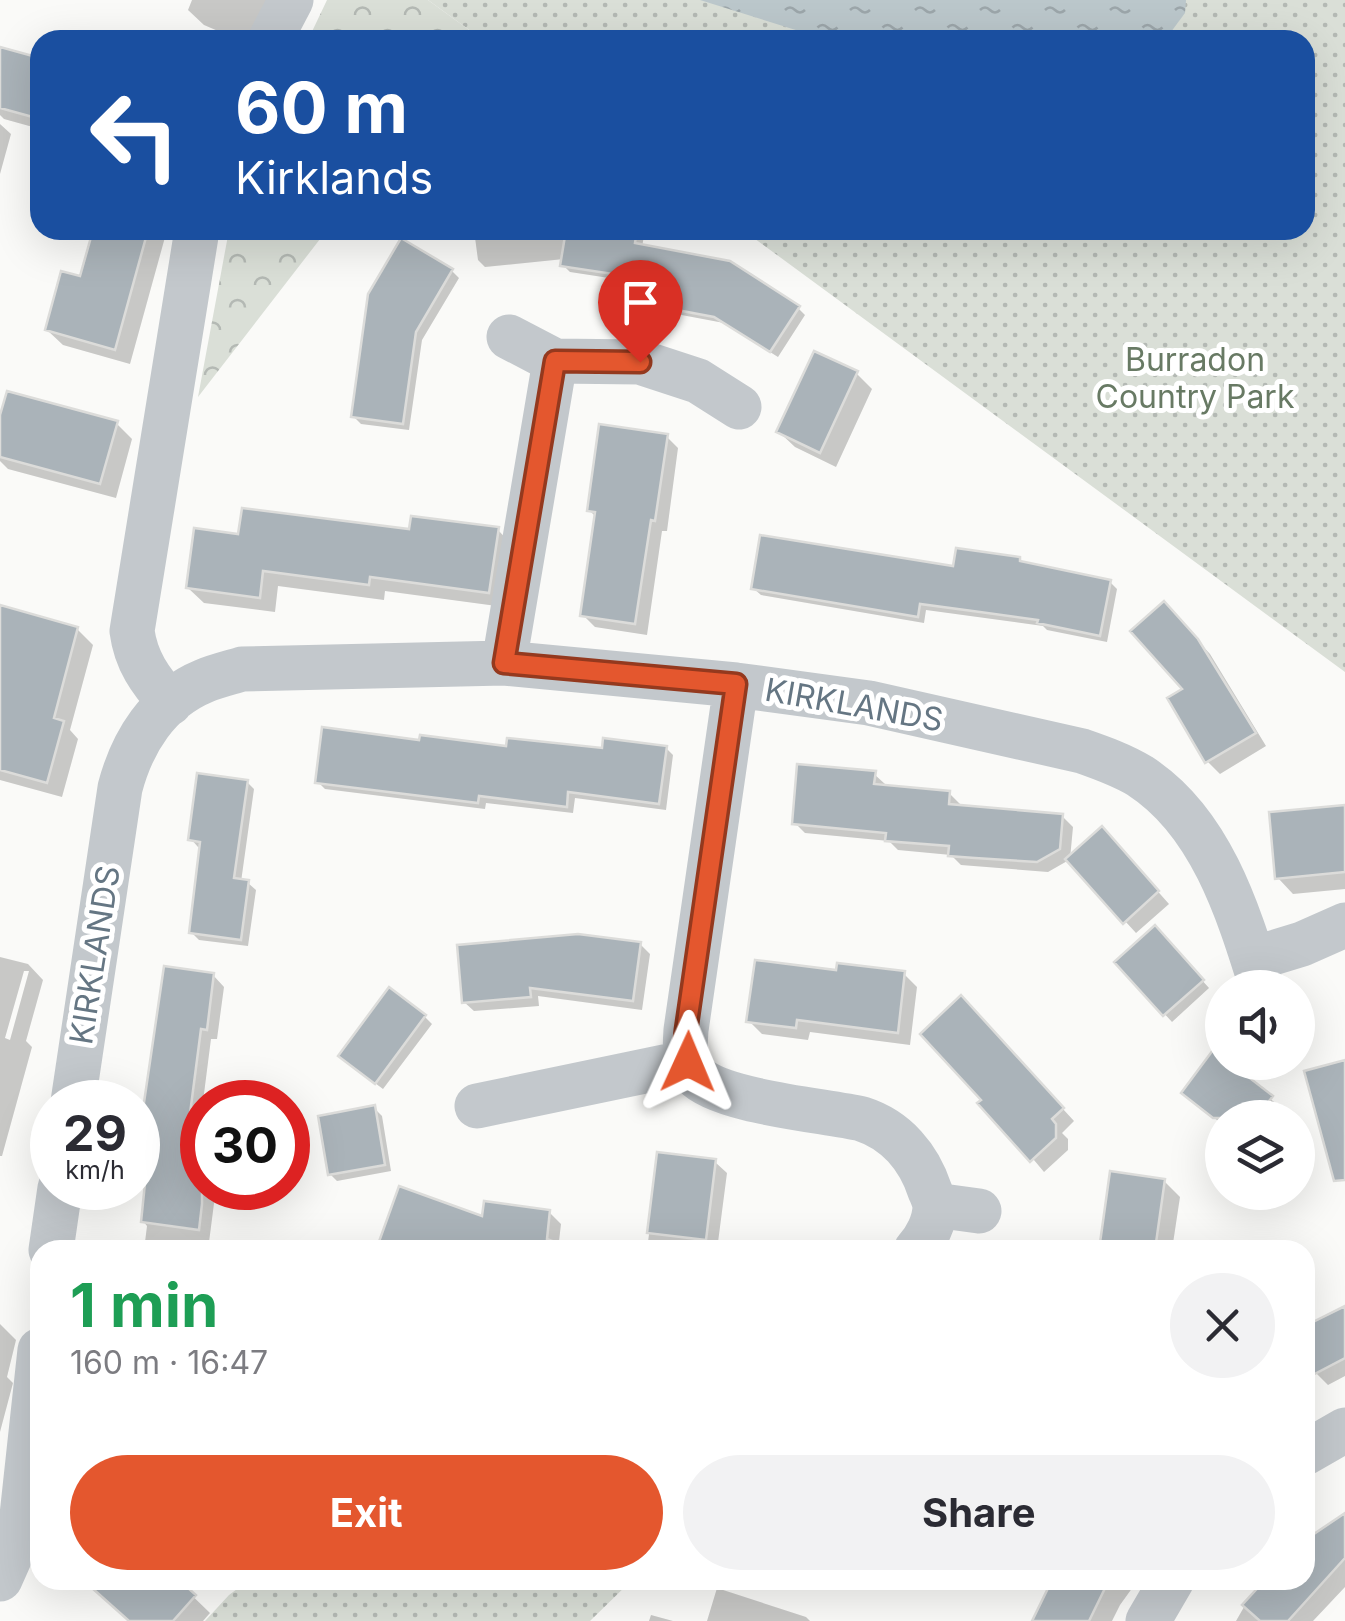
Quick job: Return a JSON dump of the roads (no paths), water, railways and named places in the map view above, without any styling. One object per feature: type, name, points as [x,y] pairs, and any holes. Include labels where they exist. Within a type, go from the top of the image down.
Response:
[{"type":"street","points":[[275,30],[291,0]]},
{"type":"street","points":[[170,703],[147,676],[134,651],[132,631],[195,240]]},
{"type":"street","points":[[509,337],[555,361],[640,362],[698,382],[739,407]]},
{"type":"street","points":[[504,663],[555,361]]},
{"type":"street","name":"KIRKLANDS","points":[[76,1080],[120,788],[128,761],[145,728],[170,703],[202,682],[242,670],[504,663],[736,684],[869,703],[1043,741],[1114,762],[1162,794],[1205,845],[1225,884],[1256,970]]},
{"type":"street","points":[[736,684],[686,1030],[684,1050],[688,1062],[704,1082],[725,1091],[880,1125],[915,1158],[926,1180],[935,1204],[924,1240]]},
{"type":"street","points":[[1262,970],[1302,944],[1345,925]]},
{"type":"street","points":[[477,1106],[688,1062]]},
{"type":"street","points":[[935,1204],[980,1211]]},
{"type":"street","points":[[52,1240],[57,1210]]},
{"type":"street","points":[[0,1579],[20,1534],[30,1442]]},
{"type":"street","points":[[1148,1621],[1166,1590]]},
{"type":"water","points":[[700,0],[1186,0],[1185,13],[1172,30],[796,30]]},
{"type":"park label","name":"Burradon Country Park","points":[[1195,378]]}]
